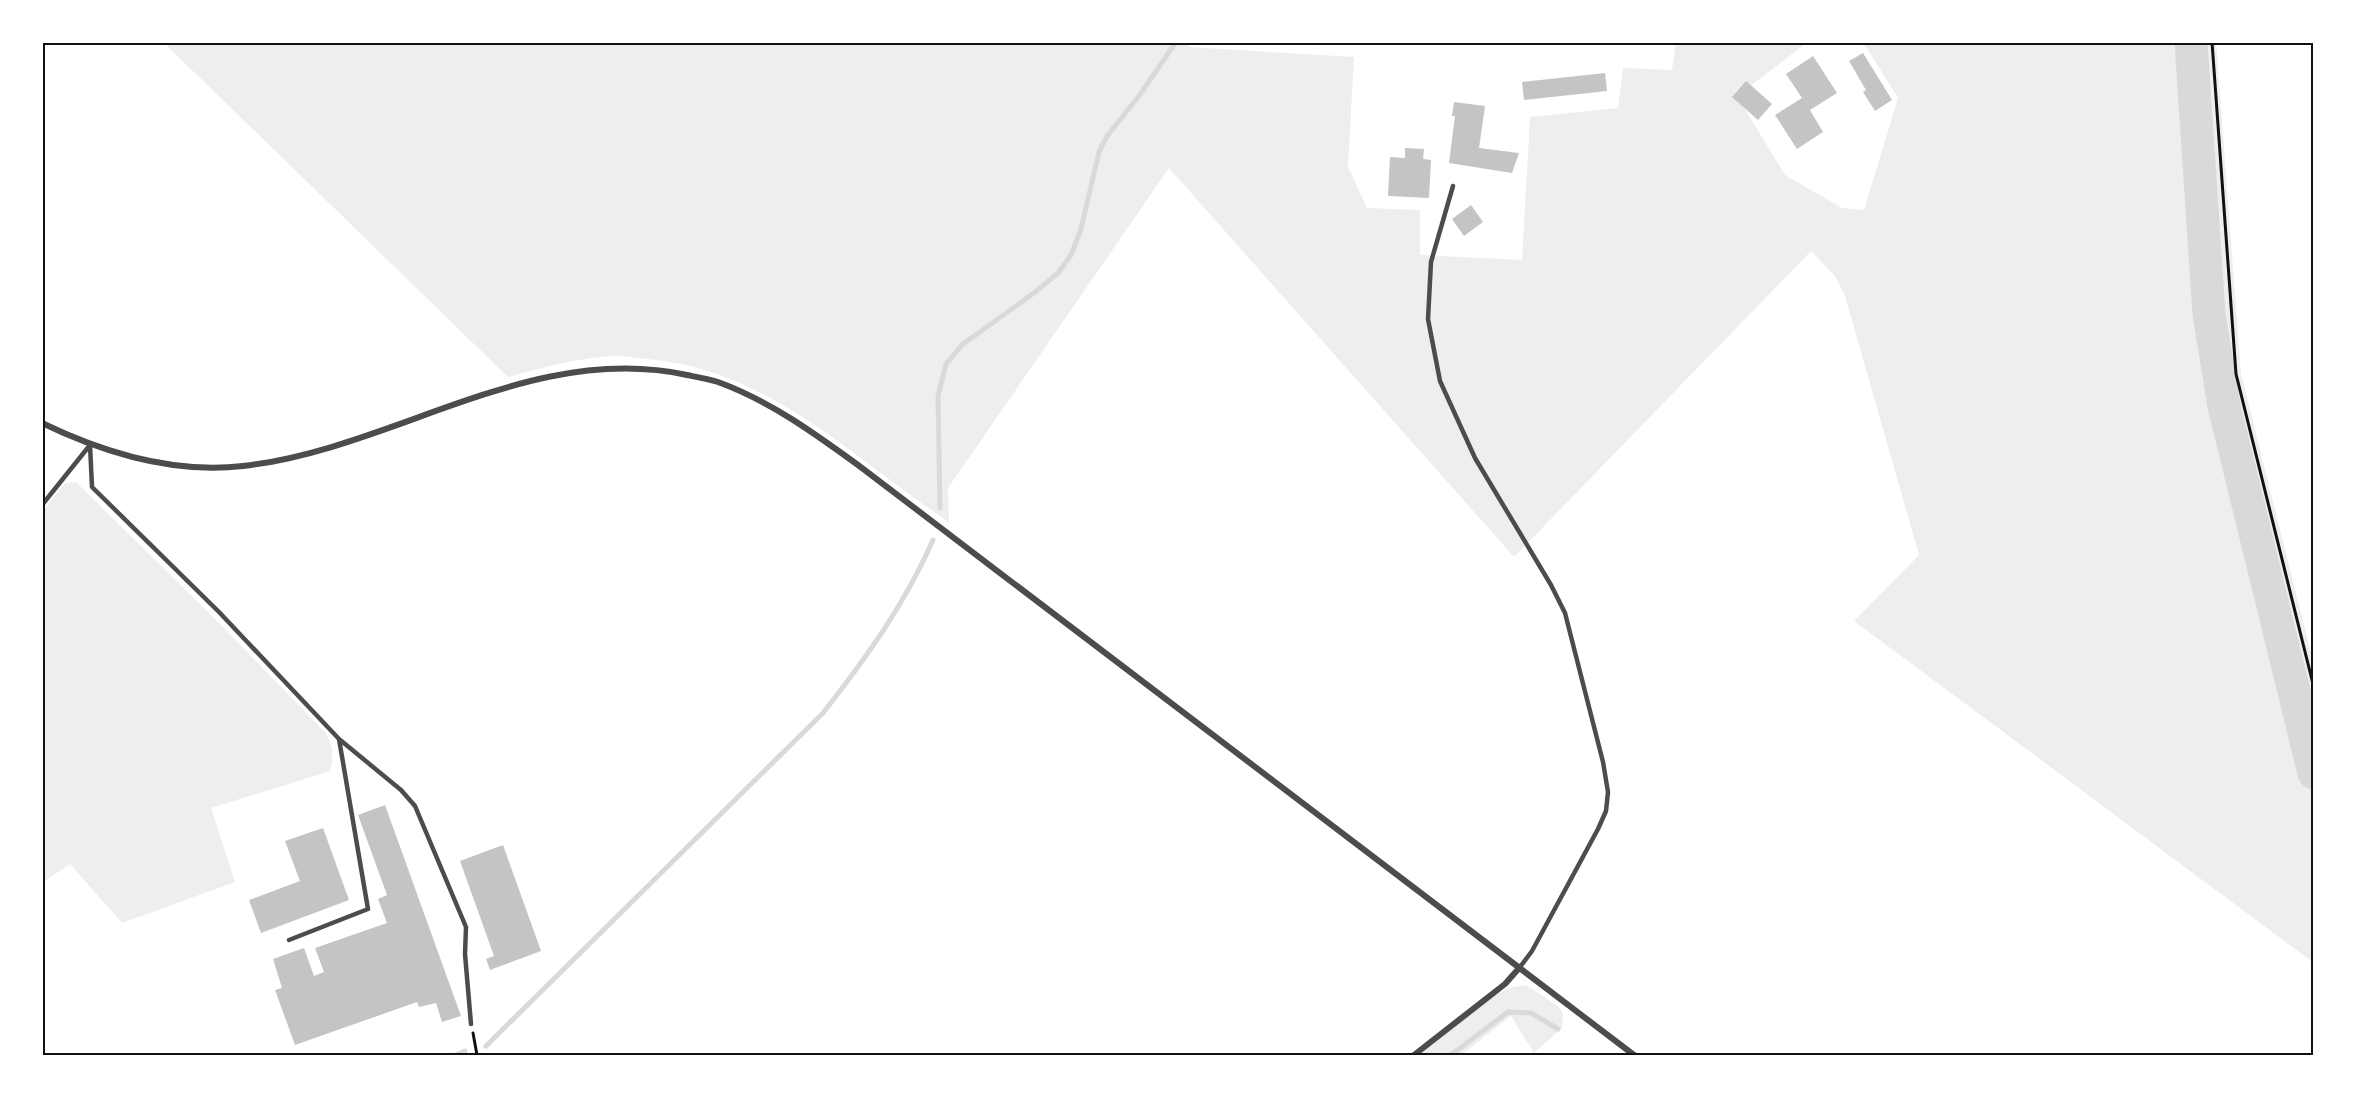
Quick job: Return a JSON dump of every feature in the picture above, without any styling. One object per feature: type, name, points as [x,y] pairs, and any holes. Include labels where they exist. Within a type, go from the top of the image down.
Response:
[{"type":"street","points":[[42,423],[90,445],[144,459],[192,467],[242,466],[286,460],[342,444],[503,388],[557,374],[615,367],[664,370],[716,381],[770,405],[813,432],[949,532],[1635,1055]]},
{"type":"street","points":[[1414,1055],[1505,984],[1520,967]]},
{"type":"lane","points":[[1453,186],[1431,262],[1428,319],[1440,381],[1475,458],[1551,585],[1565,613],[1603,762],[1608,792],[1606,811],[1598,829],[1532,951],[1520,967]]},
{"type":"lane","points":[[42,505],[90,445]]},
{"type":"lane","points":[[90,445],[92,487],[219,612],[339,738],[387,778],[415,806],[466,927],[465,954],[471,1024]]},
{"type":"lane","points":[[289,940],[368,909],[339,738]]},
{"type":"path","points":[[2212,42],[2236,374],[2314,688]]},
{"type":"path","points":[[471,1024],[477,1055]]},
{"type":"shaded area","points":[[163,42],[1189,42],[1189,47],[1354,57],[1348,167],[1367,208],[1420,210],[1420,255],[1522,260],[1530,117],[1618,108],[1623,68],[1672,70],[1676,42],[1804,42],[1804,45],[1737,96],[1785,175],[1842,208],[1864,210],[1898,98],[1863,42],[2216,42],[2241,374],[2314,665],[2314,963],[1854,621],[1919,555],[1845,296],[1835,276],[1811,251],[1514,557],[1169,168],[948,488],[949,522],[808,421],[733,380],[692,367],[616,356],[575,361],[508,377]]},
{"type":"shaded area","points":[[77,483],[214,618],[325,732],[332,751],[330,771],[211,808],[235,882],[122,923],[70,864],[42,883],[42,512],[64,484]]},
{"type":"shaded area","points":[[1526,985],[1559,1007],[1563,1014],[1562,1028],[1534,1053],[1511,1016],[1461,1055],[1417,1055],[1492,997],[1508,988]]},
{"type":"building","points":[[1863,53],[1892,100],[1875,111],[1863,92],[1866,90],[1849,61]]},
{"type":"building","points":[[1813,56],[1837,93],[1810,110],[1823,132],[1797,149],[1775,115],[1802,98],[1786,74]]},
{"type":"building","points":[[1605,73],[1607,91],[1524,100],[1522,82]]},
{"type":"building","points":[[1746,81],[1772,104],[1758,120],[1732,97]]},
{"type":"building","points":[[1454,102],[1485,106],[1479,148],[1519,153],[1512,173],[1449,163],[1455,116],[1452,116]]},
{"type":"building","points":[[1405,148],[1424,149],[1423,159],[1431,160],[1429,198],[1388,196],[1390,157],[1405,158]]},
{"type":"building","points":[[1471,205],[1483,222],[1464,236],[1452,219]]},
{"type":"building","points":[[385,805],[461,1016],[442,1022],[436,1003],[419,1007],[417,1002],[295,1045],[275,990],[282,988],[273,959],[304,948],[314,976],[324,972],[315,948],[387,923],[378,899],[387,895],[358,815]]},
{"type":"building","points":[[323,828],[349,900],[261,933],[249,900],[300,881],[285,841]]},
{"type":"building","points":[[503,845],[541,951],[490,970],[486,959],[494,956],[460,861]]},
{"type":"waterway","points":[[940,508],[938,396],[946,364],[963,344],[1058,273],[1071,255],[1081,229],[1099,152],[1107,136],[1139,96],[1176,42]]},
{"type":"waterway","points":[[2191,42],[2209,314],[2224,406],[2314,773]]},
{"type":"waterway","points":[[486,1046],[823,713],[884,630],[922,564],[933,540]]},
{"type":"waterway","points":[[1451,1055],[1508,1012],[1531,1013],[1558,1029]]},
{"type":"waterway","points":[[456,1055],[465,1051]]}]
